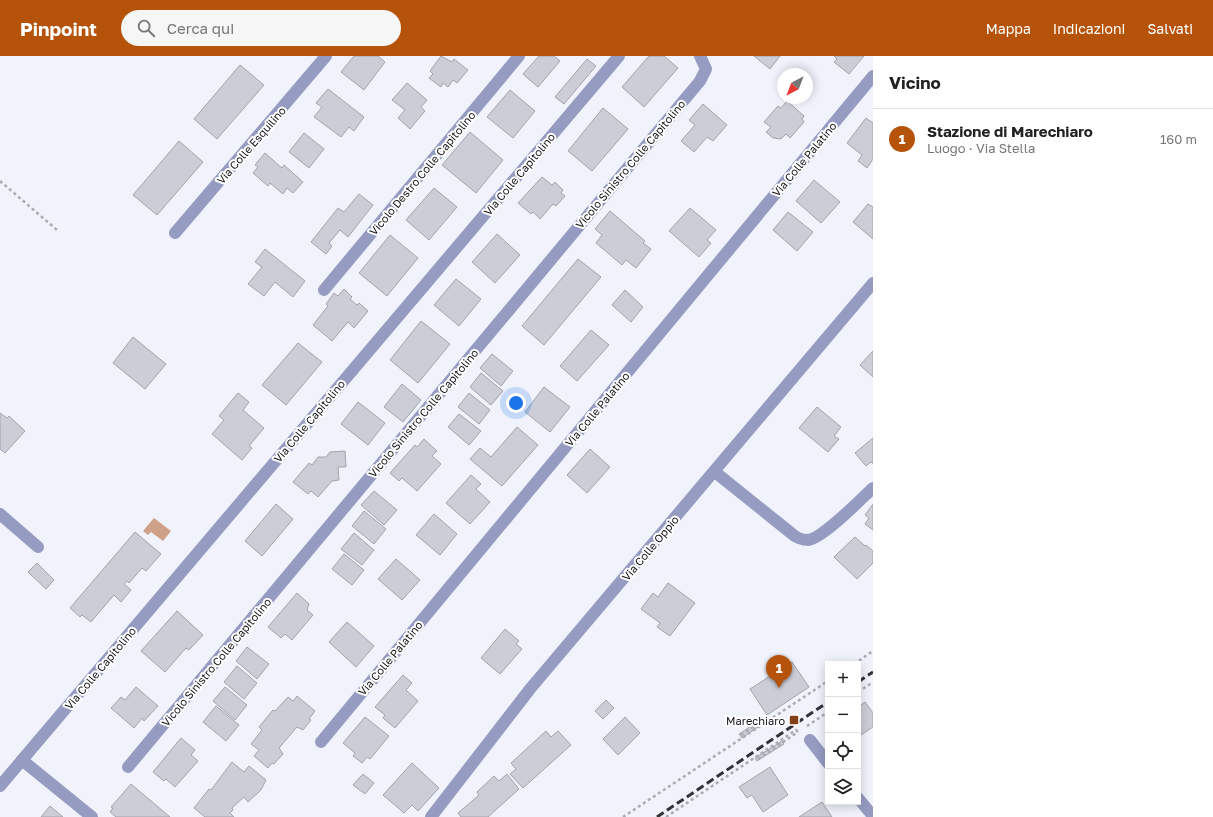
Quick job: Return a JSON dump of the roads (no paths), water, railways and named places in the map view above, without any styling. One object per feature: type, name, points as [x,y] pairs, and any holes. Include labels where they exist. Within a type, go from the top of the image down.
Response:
[{"type":"street","name":"Via Colle Esquilino","points":[[175,233],[326,56]]},
{"type":"street","name":"Vicolo Destro Colle Capitolino","points":[[324,290],[519,56]]},
{"type":"street","name":"Via Colle Capitolino","points":[[0,786],[619,56]]},
{"type":"street","name":"Vicolo Sinistro Colle Capitolino","points":[[128,767],[700,81],[706,68],[700,56]]},
{"type":"street","name":"Via Colle Palatino","points":[[321,742],[873,76]]},
{"type":"street","name":"Via Colle Oppio","points":[[431,817],[530,689],[715,472],[873,283]]},
{"type":"street","points":[[715,472],[791,534],[798,538],[808,540],[824,532],[873,488]]},
{"type":"street","points":[[0,514],[38,547]]},
{"type":"street","points":[[803,735],[825,760]]},
{"type":"street","points":[[22,760],[92,817]]},
{"type":"street","points":[[861,802],[873,816]]},
{"type":"railway","points":[[861,680],[873,672]]},
{"type":"railway","points":[[657,817],[825,704]]},
{"type":"place","name":"Stazione di Marechiaro","points":[[779,688]]},
{"type":"place","name":"Marechiaro","points":[[794,720]]}]
